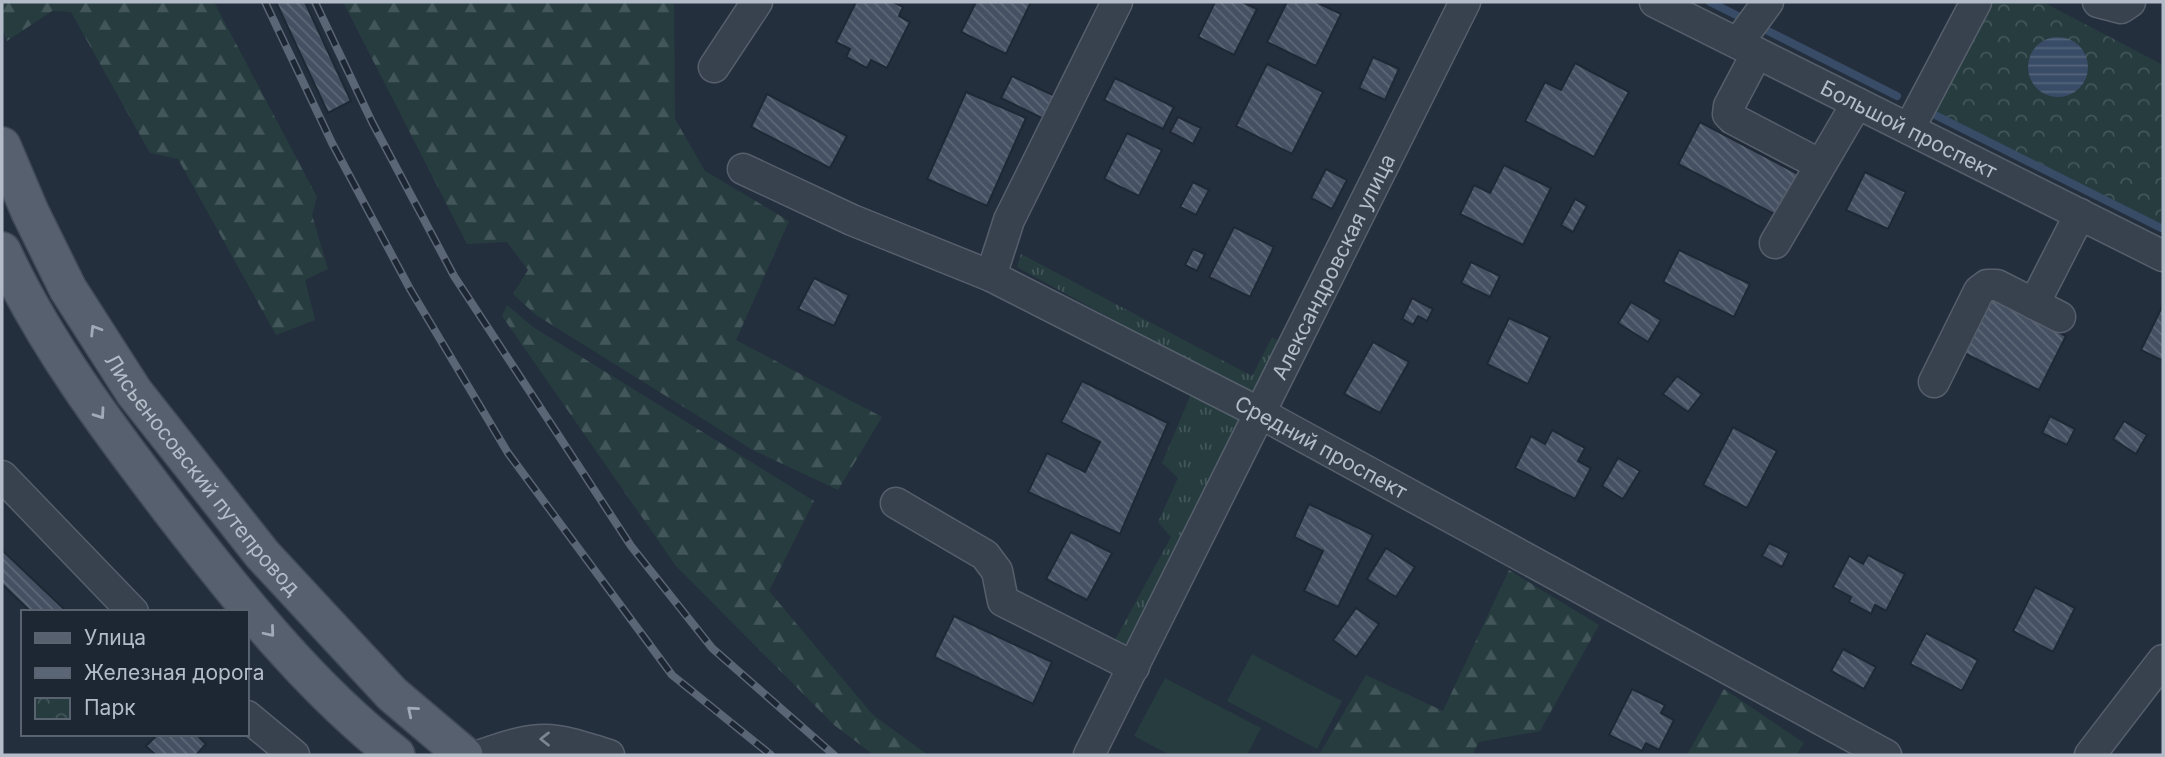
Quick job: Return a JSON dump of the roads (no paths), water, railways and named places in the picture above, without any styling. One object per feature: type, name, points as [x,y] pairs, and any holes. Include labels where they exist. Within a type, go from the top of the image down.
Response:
[{"type":"main road","name":"Лисьеносовский путепровод","points":[[2,146],[30,212],[68,289],[134,392],[262,554],[392,694],[464,755]]},
{"type":"main road","name":"Лисьеносовский путепровод","points":[[2,251],[21,293],[98,412],[203,552],[284,647],[366,732],[396,755]]},
{"type":"street","points":[[715,67],[757,2]]},
{"type":"street","points":[[991,276],[1009,220],[1116,2]]},
{"type":"street","name":"Александровская улица","points":[[1089,755],[1465,2]]},
{"type":"street","name":"Большой проспект","points":[[1655,2],[2163,256]]},
{"type":"street","points":[[1768,2],[1748,48],[1728,114],[1819,164]]},
{"type":"street","points":[[1909,129],[1976,2]]},
{"type":"street","points":[[2098,2],[2121,8],[2130,2]]},
{"type":"street","points":[[1774,243],[1857,103]]},
{"type":"street","name":"Средний проспект","points":[[743,169],[852,220],[991,276],[1260,413],[1886,755]]},
{"type":"street","points":[[1934,382],[1979,291],[1987,285],[1997,285],[2047,311],[2080,214]]},
{"type":"street","points":[[2,476],[131,610]]},
{"type":"street","points":[[896,503],[985,555],[997,571],[1003,601],[1134,667]]},
{"type":"street","points":[[2090,755],[2163,660]]},
{"type":"street","points":[[248,717],[289,754]]},
{"type":"street","points":[[481,755],[526,739],[559,739],[610,755]]},
{"type":"water","points":[[2052,37],[2064,37],[2083,50],[2088,67],[2086,79],[2075,92],[2064,97],[2052,97],[2033,84],[2028,73],[2028,61],[2041,42]]},
{"type":"waterway","points":[[1710,2],[1738,16]]},
{"type":"waterway","points":[[1766,30],[1897,96]]},
{"type":"waterway","points":[[1929,112],[2161,228]]},
{"type":"railway","points":[[265,2],[332,143],[410,289],[508,453],[672,675],[771,755]]},
{"type":"railway","points":[[315,2],[372,122],[454,276],[631,546],[712,648],[834,755]]}]
